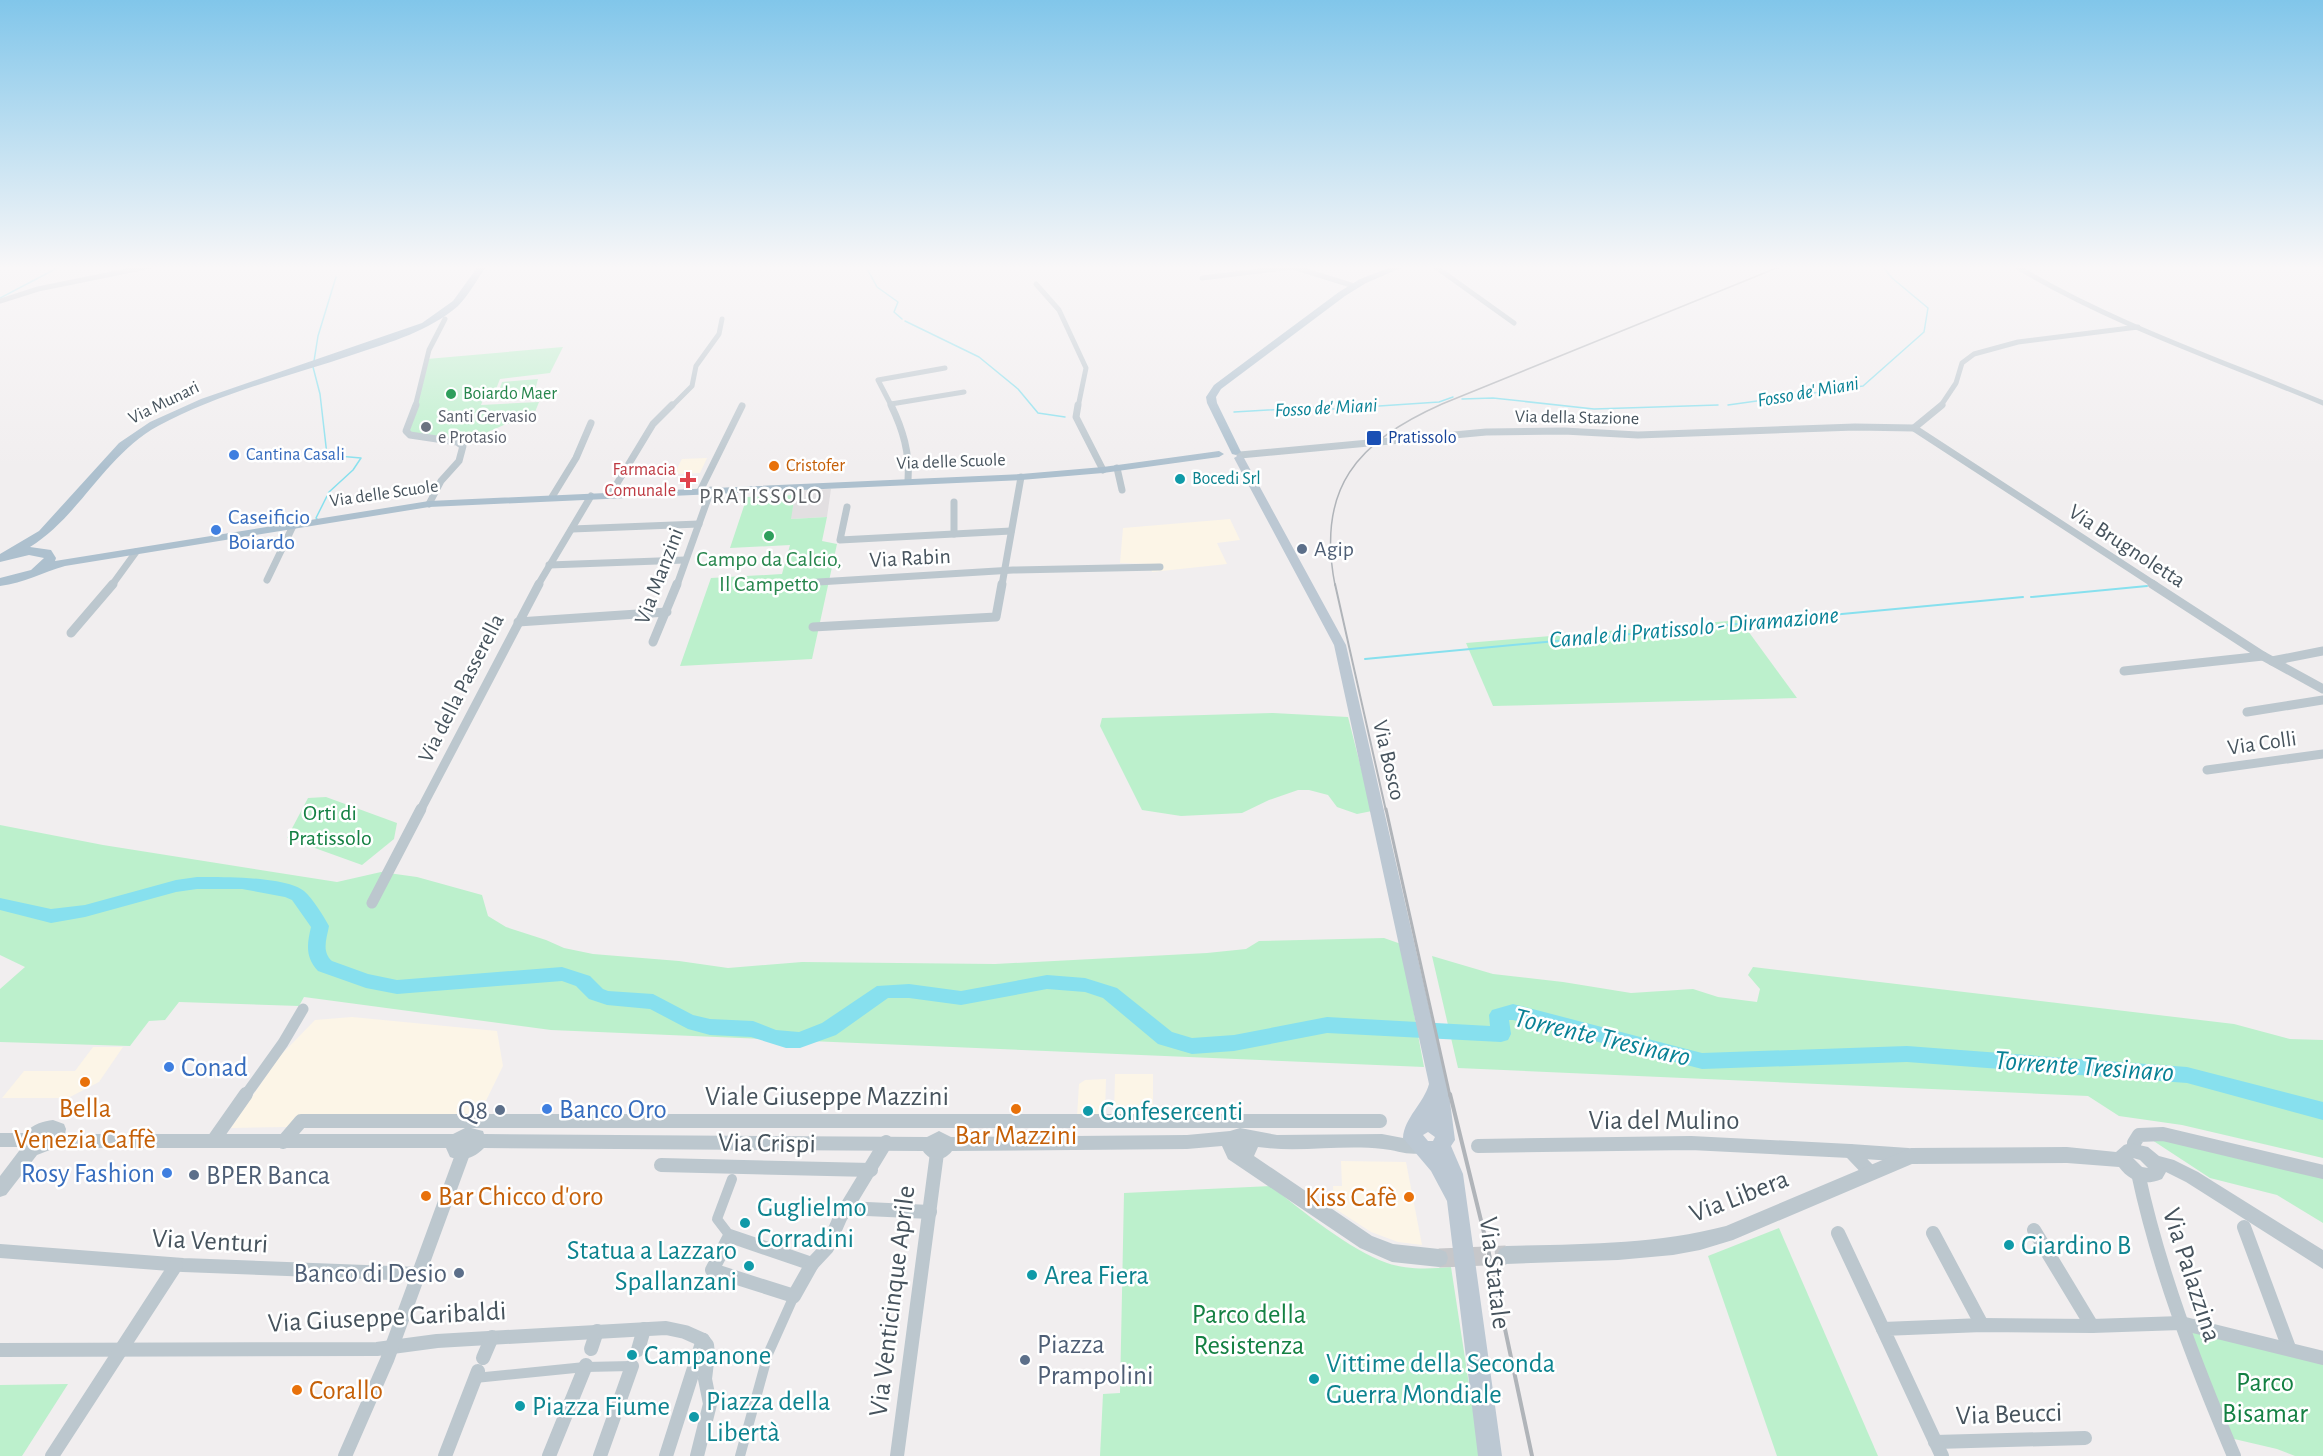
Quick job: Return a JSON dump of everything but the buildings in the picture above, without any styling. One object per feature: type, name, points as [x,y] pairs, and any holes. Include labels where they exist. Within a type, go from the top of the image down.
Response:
[{"type":"main road","name":"Via Munari","points":[[5,556],[43,534],[115,452],[140,432],[194,405],[406,333]]},
{"type":"main road","name":"Via Bosco","points":[[1292,333],[1213,392],[1212,404],[1340,645],[1437,1082]]},
{"type":"main road","points":[[1222,456],[1228,437]]},
{"type":"main road","name":"Via delle Scuole","points":[[44,559],[77,561],[429,504],[1021,477],[1222,456]]},
{"type":"main road","points":[[1222,456],[1240,459]]},
{"type":"main road","points":[[1222,456],[1240,459]]},
{"type":"main road","points":[[43,534],[38,544],[44,559]]},
{"type":"main road","points":[[5,556],[44,559]]},
{"type":"main road","points":[[0,588],[6,581],[44,559]]},
{"type":"main road","points":[[1426,1139],[1443,1106],[1437,1082]]},
{"type":"main road","points":[[1426,1139],[1437,1082]]},
{"type":"main road","name":"Via Statale","points":[[1426,1139],[1458,1204],[1491,1456]]},
{"type":"street","points":[[429,504],[463,452],[463,446],[457,442],[410,435],[406,431],[415,408],[429,350],[438,333]]},
{"type":"street","points":[[610,495],[653,424],[690,390],[696,366],[719,333]]},
{"type":"street","points":[[1070,333],[1086,368],[1076,417],[1103,470]]},
{"type":"street","points":[[1914,428],[1925,423],[1940,405],[1955,386],[1962,364],[1976,353],[2002,345],[2089,333]]},
{"type":"street","points":[[2153,333],[2323,403]]},
{"type":"street","points":[[908,481],[911,461],[891,404],[878,380],[945,368]]},
{"type":"street","points":[[891,404],[964,392]]},
{"type":"street","points":[[705,490],[742,406]]},
{"type":"street","points":[[552,497],[576,458],[591,423]]},
{"type":"street","name":"Via della Stazione","points":[[1240,459],[1486,432],[1564,431],[1638,435],[1855,427],[1914,428]]},
{"type":"street","name":"Via Brugnoletta","points":[[1914,428],[2263,656],[2323,689]]},
{"type":"street","points":[[1117,468],[1122,490]]},
{"type":"street","points":[[813,627],[996,617],[1021,477]]},
{"type":"street","name":"Via Manzini","points":[[653,642],[667,612],[699,524],[705,490]]},
{"type":"street","name":"Via della Passerella","points":[[372,903],[549,565],[591,496]]},
{"type":"street","points":[[954,502],[954,534]]},
{"type":"street","points":[[840,540],[847,507]]},
{"type":"street","points":[[572,529],[699,524]]},
{"type":"street","points":[[267,580],[293,526]]},
{"type":"street","points":[[829,540],[1011,531]]},
{"type":"street","points":[[71,633],[110,588],[136,552]]},
{"type":"street","points":[[549,565],[685,560]]},
{"type":"street","name":"Via Rabin","points":[[818,582],[1004,570],[1160,567]]},
{"type":"street","points":[[519,622],[667,612]]},
{"type":"street","points":[[2272,661],[2323,651]]},
{"type":"street","points":[[2124,671],[2263,656]]},
{"type":"street","points":[[2247,712],[2323,700]]},
{"type":"street","name":"Via Colli","points":[[2207,770],[2323,754]]},
{"type":"street","points":[[213,1141],[283,1042],[303,1009]]},
{"type":"street","name":"Viale Giuseppe Mazzini","points":[[283,1142],[302,1121],[1380,1121]]},
{"type":"street","name":"Viale Giuseppe Mazzini","points":[[459,1147],[463,1136],[471,1133],[477,1136],[478,1141],[886,1142],[938,1147],[1187,1142],[1241,1146],[1276,1142],[1426,1139]]},
{"type":"street","points":[[2129,1155],[2144,1153],[2155,1163],[2156,1174],[2149,1176],[2138,1173],[2129,1155],[2139,1135],[2163,1134],[2323,1172]]},
{"type":"street","points":[[0,1140],[42,1146],[52,1141],[213,1141],[459,1147],[392,1348],[345,1456]]},
{"type":"street","points":[[740,1456],[764,1367],[781,1318],[812,1264],[827,1248],[846,1208],[886,1142]]},
{"type":"street","name":"Via del Mulino","points":[[1478,1146],[1691,1143],[1911,1156],[2129,1155]]},
{"type":"street","points":[[0,1189],[32,1144]]},
{"type":"street","points":[[1241,1146],[1264,1172],[1366,1242],[1392,1252],[1439,1258]]},
{"type":"street","name":"Via Venticinque Aprile","points":[[897,1456],[938,1147]]},
{"type":"street","points":[[1850,1151],[1870,1173]]},
{"type":"street","name":"Via Libera","points":[[1506,1255],[1637,1250],[1701,1242],[1727,1234],[1911,1156]]},
{"type":"street","points":[[2155,1163],[2168,1165],[2192,1177],[2323,1260]]},
{"type":"street","name":"Via Crispi","points":[[661,1165],[735,1172],[871,1170]]},
{"type":"street","points":[[735,1172],[717,1219],[730,1236],[812,1264]]},
{"type":"street","name":"Via Palazzina","points":[[2138,1173],[2146,1217],[2195,1365],[2234,1456]]},
{"type":"street","points":[[846,1208],[930,1212]]},
{"type":"street","points":[[2244,1227],[2289,1348]]},
{"type":"street","points":[[2034,1230],[2092,1326]]},
{"type":"street","name":"Via Beucci","points":[[1838,1233],[1938,1449],[2085,1438]]},
{"type":"street","points":[[1933,1233],[1982,1325]]},
{"type":"street","points":[[730,1236],[712,1270],[794,1296]]},
{"type":"street","name":"Via Venturi","points":[[0,1251],[176,1265],[418,1274]]},
{"type":"street","points":[[52,1456],[176,1265]]},
{"type":"street","points":[[1883,1329],[1982,1325],[2092,1326],[2181,1323],[2323,1358]]},
{"type":"street","points":[[638,1350],[644,1329]]},
{"type":"street","name":"Via Giuseppe Garibaldi","points":[[0,1350],[392,1348],[437,1341],[644,1329],[677,1329],[702,1340]]},
{"type":"street","points":[[591,1349],[597,1331]]},
{"type":"street","points":[[445,1456],[492,1337]]},
{"type":"street","points":[[666,1456],[702,1340]]},
{"type":"street","points":[[697,1456],[710,1404],[705,1379],[708,1354],[702,1340]]},
{"type":"street","points":[[549,1456],[585,1366]]},
{"type":"street","points":[[479,1369],[632,1366],[600,1456]]},
{"type":"shaded area","points":[[707,458],[700,473],[674,474],[682,459]]},
{"type":"shaded area","points":[[831,489],[827,517],[790,519],[797,490]]},
{"type":"shaded area","points":[[1230,519],[1240,540],[1217,543],[1227,564],[1152,572],[1150,564],[1120,563],[1123,528]]},
{"type":"shaded area","points":[[352,1017],[497,1031],[503,1066],[478,1117],[295,1117],[288,1127],[231,1128],[279,1057],[315,1020]]},
{"type":"shaded area","points":[[93,1047],[123,1047],[99,1082],[68,1098],[2,1098],[24,1071],[75,1071]]},
{"type":"shaded area","points":[[1115,1074],[1153,1074],[1153,1115],[1114,1115]]},
{"type":"shaded area","points":[[1106,1079],[1105,1115],[1077,1117],[1079,1084],[1085,1080]]},
{"type":"shaded area","points":[[1341,1161],[1406,1162],[1422,1245],[1398,1242],[1371,1232],[1334,1208],[1333,1186],[1342,1186]]},
{"type":"green space","name":"Boiardo Maer","points":[[563,347],[550,373],[500,379],[496,389],[487,390],[481,405],[539,402],[531,422],[506,424],[459,445],[413,434],[404,429],[416,399],[427,359]]},
{"type":"green space","points":[[538,379],[534,394],[496,399],[502,382]]},
{"type":"green space","points":[[795,495],[791,519],[827,517],[822,541],[837,544],[812,659],[680,666],[711,578],[782,574],[790,545],[730,548],[747,497]]},
{"type":"green space","points":[[1740,620],[1797,698],[1493,706],[1466,643]]},
{"type":"green space","points":[[1273,713],[1348,717],[1372,811],[1357,814],[1337,807],[1328,795],[1309,790],[1298,790],[1242,813],[1181,816],[1142,810],[1100,726],[1102,718]]},
{"type":"green space","name":"Orti di Pratissolo","points":[[326,797],[397,823],[394,839],[362,865],[287,838],[308,798]]},
{"type":"green space","points":[[0,825],[103,845],[337,882],[381,872],[417,877],[482,895],[488,916],[506,927],[564,948],[593,954],[679,961],[728,968],[802,962],[995,964],[1207,953],[1246,949],[1259,941],[1384,938],[1401,944],[1424,1067],[551,1030],[304,997],[299,1006],[179,1002],[165,1020],[149,1021],[130,1046],[0,1042],[0,989],[25,967],[0,955]]},
{"type":"green space","points":[[1432,956],[1493,974],[1631,993],[1693,989],[1718,997],[1757,1002],[1760,989],[1748,975],[1753,967],[2234,1024],[2290,1039],[2323,1040],[2323,1158],[2182,1125],[2119,1116],[2088,1096],[1458,1068]]},
{"type":"green space","points":[[2152,1140],[2168,1140],[2323,1177],[2323,1223],[2277,1195],[2210,1178]]},
{"type":"green space","name":"Parco della Resistenza","points":[[1271,1186],[1327,1229],[1373,1257],[1402,1267],[1451,1267],[1480,1456],[1100,1456],[1103,1394],[1120,1393],[1124,1193]]},
{"type":"green space","points":[[1779,1228],[1878,1456],[1777,1456],[1708,1256]]},
{"type":"green space","name":"Parco Bisamar","points":[[2185,1326],[2323,1364],[2323,1456],[2295,1456],[2277,1449],[2230,1438]]},
{"type":"green space","points":[[68,1384],[22,1456],[0,1456],[0,1385]]},
{"type":"waterway","points":[[314,361],[319,333]]},
{"type":"waterway","name":"Fosso de' Miani","points":[[930,333],[979,357],[1018,389],[1038,413],[1065,417]]},
{"type":"waterway","name":"Fosso de' Miani","points":[[1728,405],[1863,386],[1923,333]]},
{"type":"waterway","points":[[313,367],[320,394],[327,455],[361,458],[353,470],[329,492],[316,518],[318,520]]},
{"type":"waterway","name":"Fosso de' Miani","points":[[1234,412],[1319,407],[1334,409],[1439,402],[1453,397]]},
{"type":"waterway","name":"Fosso de' Miani","points":[[1462,399],[1493,398],[1594,409],[1718,405]]},
{"type":"waterway","name":"Canale di Pratissolo - Diramazione","points":[[2031,597],[2147,586]]},
{"type":"waterway","name":"Canale di Pratissolo - Diramazione","points":[[1365,659],[2023,597]]},
{"type":"waterway","name":"Torrente Tresinaro","points":[[0,904],[51,916],[85,911],[176,886],[197,883],[242,883],[289,891],[298,896],[320,926],[316,953],[321,962],[325,966],[366,981],[397,987],[562,974],[583,981],[596,994],[607,998],[653,1002],[688,1021],[710,1027],[753,1029],[774,1038],[786,1040],[800,1040],[829,1029],[884,991],[909,991],[961,998],[1047,982],[1085,985],[1110,993],[1165,1038],[1192,1046],[1234,1043],[1327,1025],[1501,1034],[1499,1015],[1513,1012],[1702,1061],[1907,1054],[2187,1075],[2323,1111]]},
{"type":"tunnel","points":[[1439,1258],[1506,1255]]},
{"type":"railway","points":[[1335,585],[1331,551],[1332,521],[1338,495],[1350,472],[1366,452],[1412,419],[1442,404],[1617,333]]},
{"type":"railway","points":[[1335,584],[1386,811]]},
{"type":"railway","points":[[1386,809],[1450,1096]]},
{"type":"railway","points":[[1450,1094],[1488,1249],[1532,1456]]},
{"type":"place","name":"Boiardo Maer","points":[[451,394]]},
{"type":"place","name":"Santi Gervasio e Protasio","points":[[426,427]]},
{"type":"place","name":"Pratissolo","points":[[1374,438]]},
{"type":"place","name":"Cantina Casali","points":[[234,455]]},
{"type":"place","name":"Cristofer","points":[[774,466]]},
{"type":"place","name":"Bocedi Srl","points":[[1180,479]]},
{"type":"place","name":"Farmacia Comunale","points":[[688,480]]},
{"type":"place","name":"Caseificio Boiardo","points":[[216,530]]},
{"type":"place","name":"Campo da Calcio, Il Campetto","points":[[769,536]]},
{"type":"place","name":"Agip","points":[[1302,549]]},
{"type":"place","name":"Conad","points":[[169,1067]]},
{"type":"place","name":"Bella Venezia Caffè","points":[[85,1082]]},
{"type":"place","name":"Banco Oro","points":[[547,1109]]},
{"type":"place","name":"Bar Mazzini","points":[[1016,1109]]},
{"type":"place","name":"Q8","points":[[500,1110]]},
{"type":"place","name":"Confesercenti","points":[[1088,1111]]},
{"type":"place","name":"Rosy Fashion","points":[[167,1173]]},
{"type":"place","name":"BPER Banca","points":[[194,1175]]},
{"type":"place","name":"Bar Chicco d'oro","points":[[426,1196]]},
{"type":"place","name":"Kiss Cafè","points":[[1409,1197]]},
{"type":"place","name":"Guglielmo Corradini","points":[[745,1223]]},
{"type":"place","name":"Giardino B","points":[[2009,1245]]},
{"type":"place","name":"Statua a Lazzaro Spallanzani","points":[[749,1266]]},
{"type":"place","name":"Banco di Desio","points":[[459,1273]]},
{"type":"place","name":"Area Fiera","points":[[1032,1275]]},
{"type":"place","name":"Campanone","points":[[632,1355]]},
{"type":"place","name":"Piazza Prampolini","points":[[1025,1360]]},
{"type":"place","name":"Vittime della Seconda Guerra Mondiale","points":[[1314,1379]]},
{"type":"place","name":"Corallo","points":[[297,1390]]},
{"type":"place","name":"Piazza Fiume","points":[[520,1406]]},
{"type":"place","name":"Piazza della Libertà","points":[[694,1417]]},
{"type":"district","name":"PRATISSOLO","points":[[761,496]]}]
